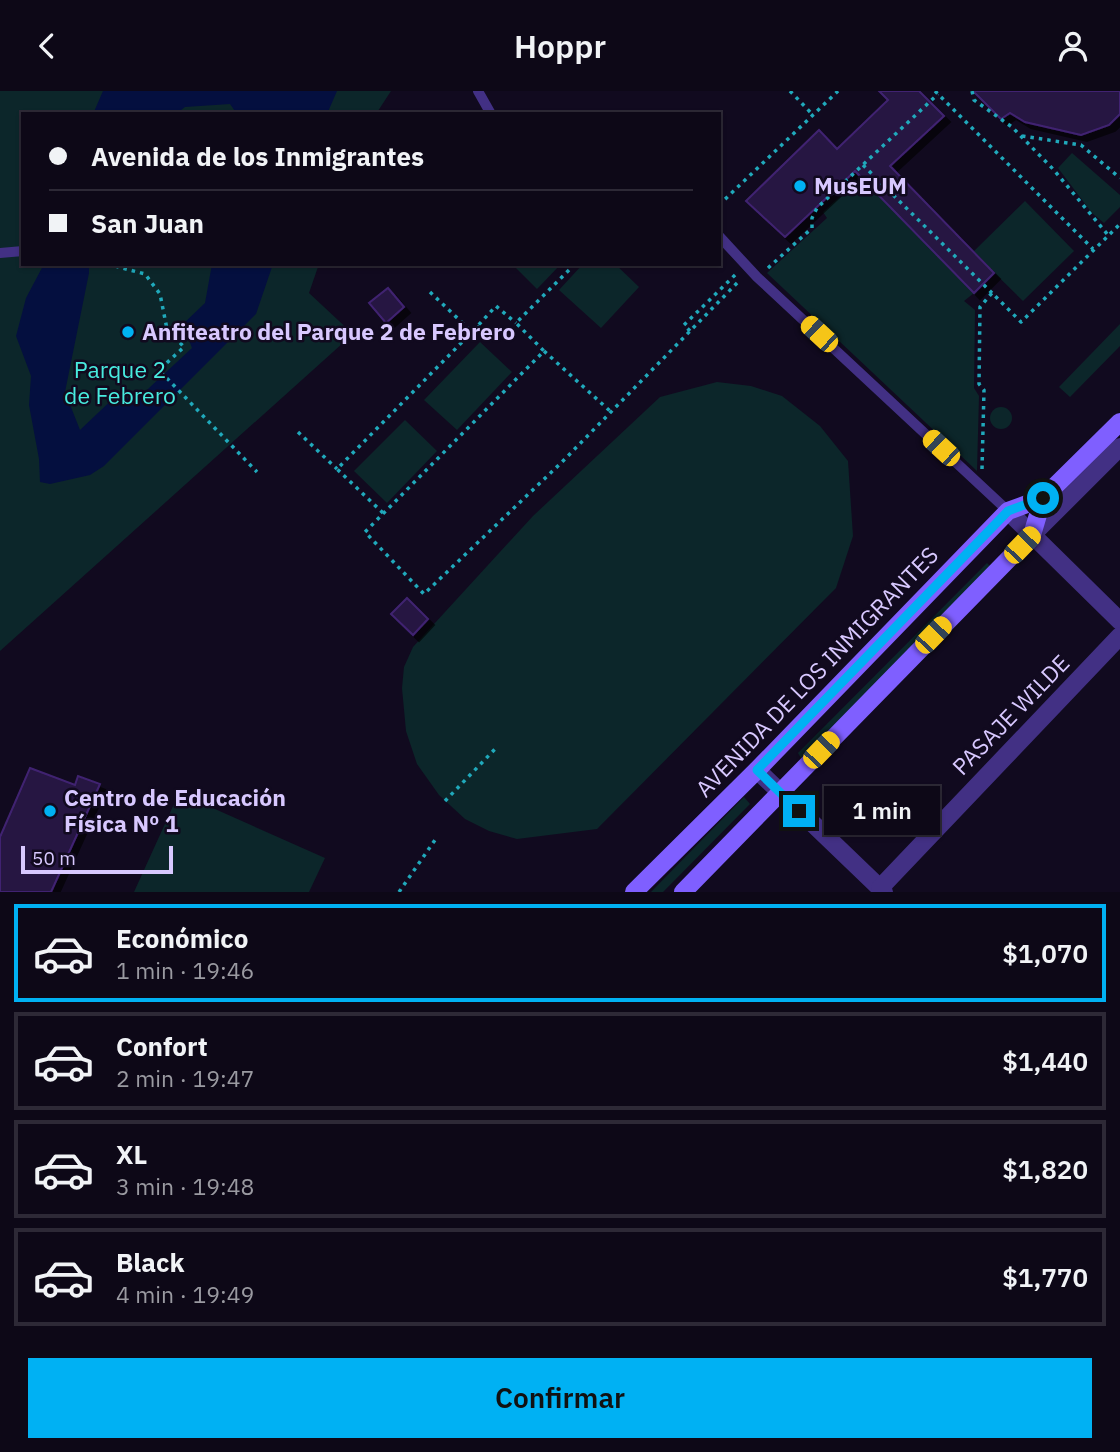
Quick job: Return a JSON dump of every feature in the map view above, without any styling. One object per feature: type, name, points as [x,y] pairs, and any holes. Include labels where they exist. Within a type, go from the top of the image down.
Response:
[{"type":"main road","name":"AVENIDA DE LOS INMIGRANTES","points":[[634,892],[757,770],[1008,511],[1043,498],[1120,422]]},
{"type":"main road","name":"AVENIDA DE LOS INMIGRANTES","points":[[683,892],[1032,535],[1043,498]]},
{"type":"street","name":"AVENIDA DE LOS INMIGRANTES","points":[[1032,535],[1120,447]]},
{"type":"street","points":[[1008,511],[1120,621]]},
{"type":"street","name":"PASAJE WILDE","points":[[882,890],[1120,636]]},
{"type":"street","points":[[757,770],[882,890]]},
{"type":"lane","points":[[478,91],[490,112]]},
{"type":"lane","points":[[721,238],[757,277],[1008,511]]},
{"type":"lane","points":[[0,253],[21,251]]},
{"type":"path","points":[[790,91],[813,115]]},
{"type":"path","points":[[721,203],[838,91]]},
{"type":"path","points":[[972,91],[974,100],[1020,135],[1053,169],[1108,235]]},
{"type":"path","points":[[757,277],[812,228],[812,218],[817,208],[936,93],[1093,249]]},
{"type":"path","points":[[1020,135],[1081,145],[1120,178]]},
{"type":"path","points":[[863,165],[1021,322],[1120,224]]},
{"type":"path","points":[[115,266],[145,274],[160,294],[167,329],[184,347],[159,370],[257,472]]},
{"type":"path","points":[[516,323],[573,266]]},
{"type":"path","points":[[690,331],[684,325],[738,271]]},
{"type":"path","points":[[544,351],[365,532],[424,594],[490,533],[744,276]]},
{"type":"path","points":[[430,292],[472,332]]},
{"type":"path","points":[[982,486],[984,390],[979,384],[980,307],[992,293]]},
{"type":"path","points":[[337,469],[496,306],[610,411]]},
{"type":"path","points":[[477,326],[495,343]]},
{"type":"path","points":[[298,432],[383,513]]},
{"type":"path","points":[[445,801],[498,747]]},
{"type":"path","points":[[399,892],[435,840]]},
{"type":"green space","name":"Parque 2 de Febrero","points":[[0,91],[391,91],[377,112],[21,112],[21,266],[318,266],[309,293],[353,334],[0,651]]},
{"type":"green space","points":[[1072,153],[1120,195],[1120,207],[1104,223],[1092,213],[1058,168]]},
{"type":"green space","points":[[861,177],[974,293],[964,301],[975,310],[974,388],[979,396],[977,471],[767,273],[827,218],[823,212]]},
{"type":"green space","points":[[1025,201],[1074,251],[1023,301],[973,252]]},
{"type":"green space","points":[[514,266],[559,266],[537,289]]},
{"type":"green space","points":[[581,266],[617,266],[639,287],[601,328],[559,290]]},
{"type":"green space","points":[[1120,324],[1120,346],[1070,397],[1059,387]]},
{"type":"green space","points":[[480,342],[512,372],[457,430],[424,400]]},
{"type":"green space","points":[[717,382],[751,386],[782,396],[820,426],[848,461],[853,536],[836,588],[597,829],[517,839],[489,831],[465,819],[439,795],[417,764],[406,731],[402,688],[404,667],[413,647],[533,516],[660,397]]},
{"type":"green space","points":[[1001,407],[1009,410],[1012,418],[1009,426],[1001,429],[993,426],[990,418],[993,410]]},
{"type":"green space","points":[[405,420],[437,451],[387,503],[354,471]]},
{"type":"green space","points":[[987,563],[993,569],[801,758],[798,753]]},
{"type":"green space","points":[[179,793],[325,858],[309,892],[134,892]]},
{"type":"green space","points":[[744,797],[750,804],[663,892],[651,892]]},
{"type":"shaded area","points":[[103,91],[337,91],[328,112],[236,112],[230,104],[185,107],[179,112],[94,112]]},
{"type":"shaded area","points":[[43,266],[89,266],[65,392],[80,430],[119,393],[134,402],[192,348],[183,324],[205,303],[212,266],[272,266],[256,314],[104,466],[90,475],[50,484],[40,482],[39,459],[29,405],[31,376],[16,336],[26,298]]},
{"type":"building","points":[[879,91],[919,91],[944,116],[890,166],[994,273],[974,293],[855,171],[785,237],[746,201],[819,130],[837,149],[888,100]]},
{"type":"building","points":[[973,91],[1120,91],[1120,114],[1109,125],[1081,135],[1025,122],[1010,113],[1001,119]]},
{"type":"building","points":[[388,288],[404,307],[386,323],[369,303]]},
{"type":"building","points":[[407,598],[428,619],[413,635],[391,614]]},
{"type":"building","name":"Centro de Educación Física Nº 1","points":[[30,768],[75,785],[78,776],[100,784],[51,892],[0,892],[0,837]]},
{"type":"place","name":"MusEUM","points":[[800,186]]},
{"type":"place","name":"Anfiteatro del Parque 2 de Febrero","points":[[128,332]]},
{"type":"place","name":"Centro de Educación Física Nº 1","points":[[50,811]]},
{"type":"route","points":[[799,811],[757,770],[1008,511],[1043,498]]}]
